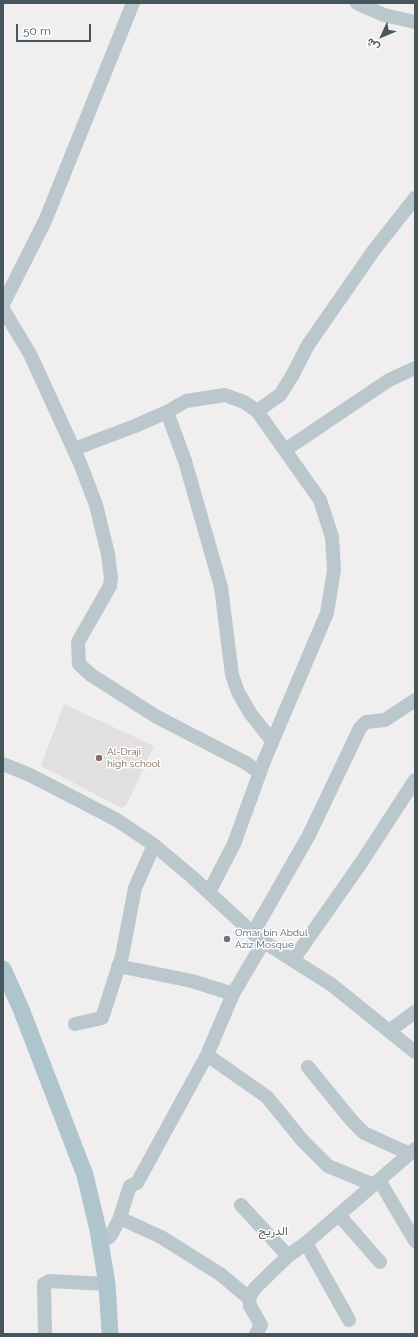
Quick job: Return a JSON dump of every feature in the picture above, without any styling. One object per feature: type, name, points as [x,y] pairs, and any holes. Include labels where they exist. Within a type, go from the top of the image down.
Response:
[{"type":"main road","points":[[3,969],[21,1009],[66,1122],[85,1175],[100,1238],[107,1284],[110,1334]]},
{"type":"street","points":[[3,304],[44,221],[133,3]]},
{"type":"street","points":[[357,3],[384,15],[415,22]]},
{"type":"street","points":[[257,411],[280,395],[308,345],[374,250],[415,198]]},
{"type":"street","points":[[3,308],[30,354],[74,449],[96,505],[108,554],[111,578],[110,586],[78,642],[79,664],[91,675],[157,717],[246,763],[260,773]]},
{"type":"street","points":[[285,450],[389,380],[415,368]]},
{"type":"street","points":[[74,449],[135,426],[186,401],[225,395],[244,402],[257,411],[320,500],[332,537],[334,570],[327,613],[272,741],[234,844],[209,892]]},
{"type":"street","points":[[166,412],[185,461],[221,587],[232,675],[238,692],[250,713],[272,741]]},
{"type":"street","points":[[100,1238],[108,1238],[111,1235],[119,1220],[130,1186],[137,1183],[207,1056],[258,937],[360,728],[366,722],[385,720],[415,700]]},
{"type":"street","points":[[3,764],[30,775],[117,820],[154,845],[209,892],[258,937],[332,985],[415,1052]]},
{"type":"street","points":[[294,960],[361,863],[415,780]]},
{"type":"street","points":[[75,1024],[102,1018],[122,956],[135,888],[154,845]]},
{"type":"street","points":[[118,966],[192,981],[233,994]]},
{"type":"street","points":[[389,1031],[415,1012]]},
{"type":"street","points":[[207,1056],[268,1097],[302,1140],[328,1166],[376,1183],[415,1240]]},
{"type":"street","points":[[256,1334],[261,1325],[250,1306],[249,1298],[255,1288],[288,1256],[306,1243],[412,1152],[364,1133],[352,1121],[308,1067]]},
{"type":"street","points":[[241,1205],[288,1256]]},
{"type":"street","points":[[339,1215],[380,1262]]},
{"type":"street","points":[[119,1220],[124,1220],[161,1237],[220,1274],[249,1298]]},
{"type":"street","points":[[306,1243],[349,1320]]},
{"type":"street","points":[[45,1334],[44,1284],[49,1281],[107,1284]]},
{"type":"shaded area","name":"Al-Draji high school","points":[[64,704],[154,746],[126,806],[121,808],[41,766]]},
{"type":"place","name":"Al-Draji high school","points":[[99,758]]},
{"type":"place","name":"Omar bin Abdul Aziz Mosque","points":[[227,939]]},
{"type":"district","name":"الدريج","points":[[273,1231]]}]
